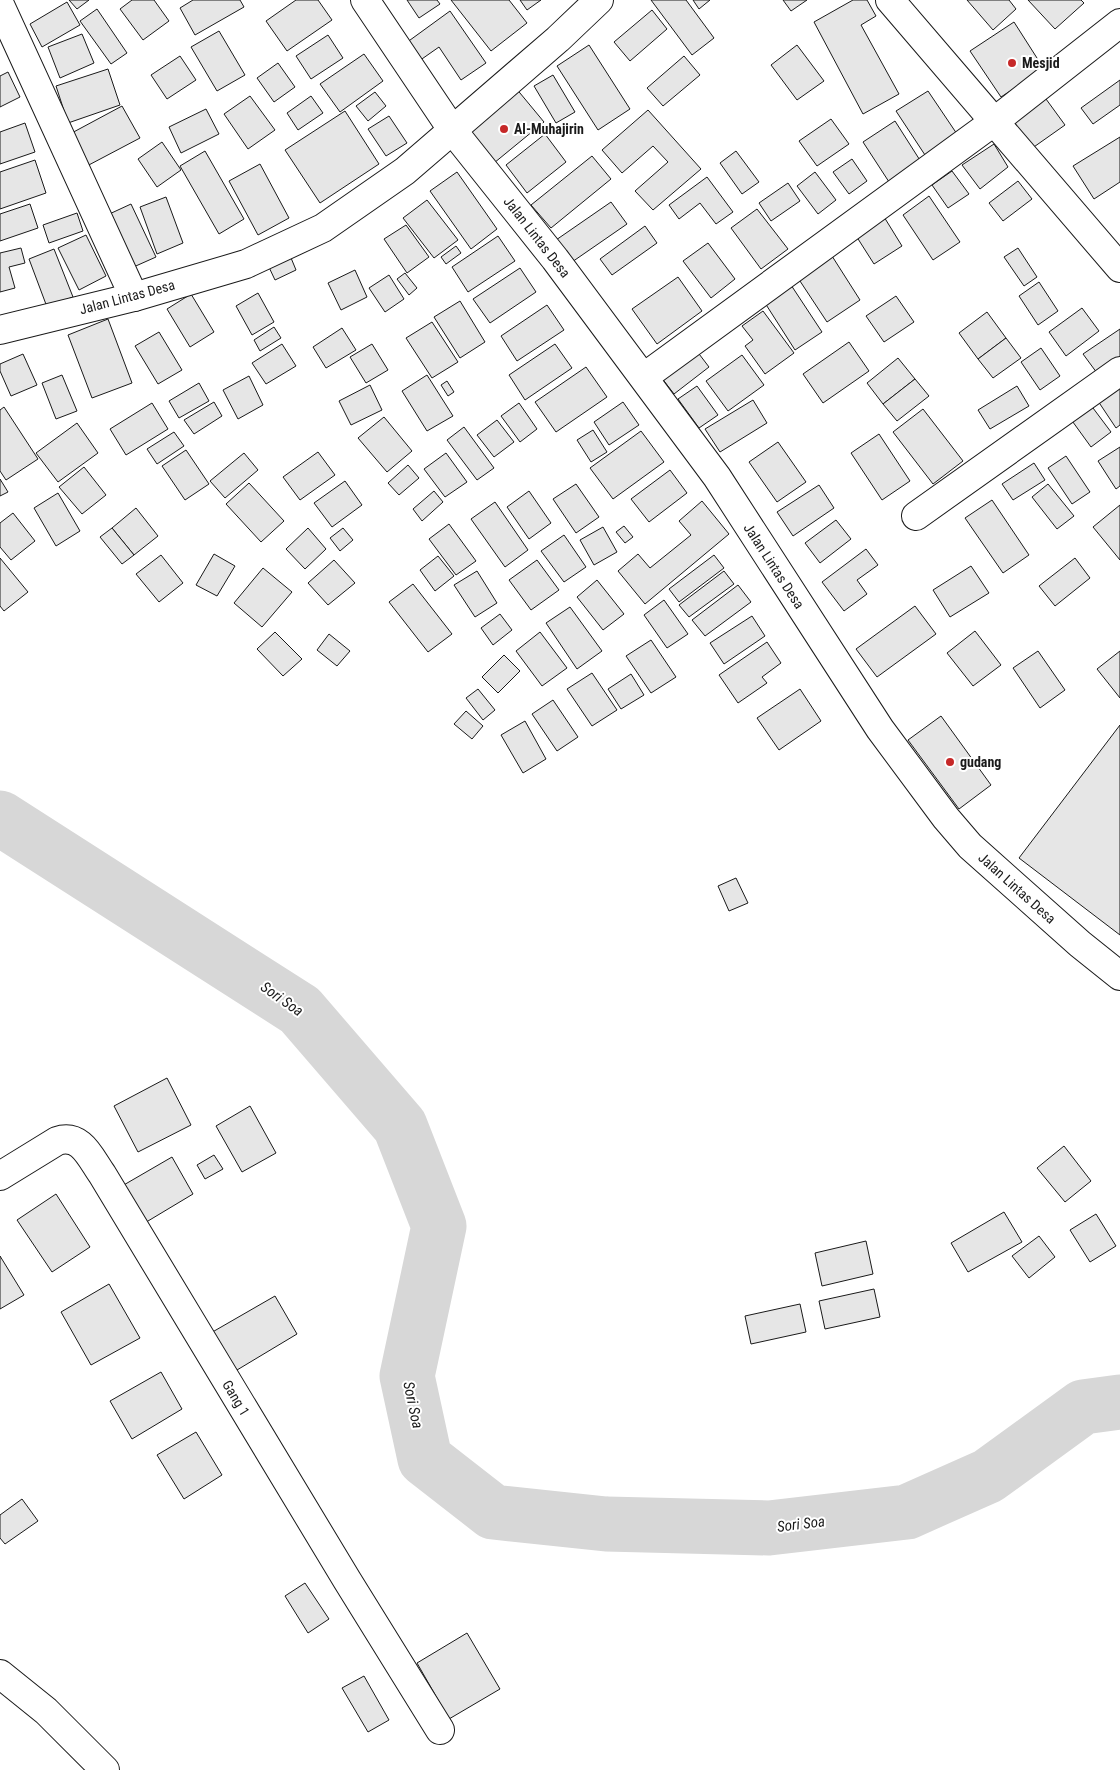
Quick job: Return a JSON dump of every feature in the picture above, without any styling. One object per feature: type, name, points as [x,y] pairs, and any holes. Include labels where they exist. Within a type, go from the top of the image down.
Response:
[{"type":"street","points":[[365,0],[453,131]]},
{"type":"street","name":"Jalan Lintas Desa","points":[[0,330],[134,297],[246,264],[322,228],[406,171],[558,39],[599,0]]},
{"type":"street","points":[[890,0],[1120,268]]},
{"type":"street","points":[[0,5],[134,297]]},
{"type":"street","points":[[644,377],[994,121],[1120,23]]},
{"type":"street","name":"Jalan Lintas Desa","points":[[453,131],[555,259],[716,477],[880,729],[946,818],[970,846],[1080,944],[1120,976]]},
{"type":"street","points":[[916,516],[1120,371]]},
{"type":"street","name":"Gang 1","points":[[0,1176],[56,1141],[66,1138],[76,1141],[84,1147],[440,1730]]},
{"type":"street","points":[[0,1674],[46,1711],[105,1770]]},
{"type":"building","points":[[69,0],[89,0],[77,9]]},
{"type":"building","points":[[132,0],[154,0],[169,21],[143,40],[120,9]]},
{"type":"building","points":[[193,0],[240,0],[244,7],[195,35],[180,8]]},
{"type":"building","points":[[296,0],[318,0],[332,20],[287,51],[266,21]]},
{"type":"building","points":[[407,0],[437,0],[440,4],[419,18]]},
{"type":"building","points":[[451,0],[509,0],[527,23],[491,51]]},
{"type":"building","points":[[520,0],[541,0],[527,10]]},
{"type":"building","points":[[651,0],[686,0],[714,38],[692,55]]},
{"type":"building","points":[[693,0],[710,0],[699,9]]},
{"type":"building","points":[[783,0],[807,0],[791,11]]},
{"type":"building","points":[[853,0],[867,0],[876,16],[861,25],[899,94],[863,114],[814,22]]},
{"type":"building","points":[[967,0],[1009,0],[1016,9],[993,30]]},
{"type":"building","points":[[1028,0],[1081,0],[1084,3],[1055,29]]},
{"type":"building","points":[[67,2],[80,25],[42,47],[30,24]]},
{"type":"building","points":[[97,9],[127,53],[111,64],[80,21]]},
{"type":"building","points":[[652,10],[667,29],[630,61],[614,42]]},
{"type":"building","points":[[450,11],[486,63],[461,80],[439,47],[419,61],[406,43]]},
{"type":"building","points":[[1014,22],[1044,69],[1001,97],[970,51]]},
{"type":"building","points":[[219,31],[245,75],[217,91],[191,47]]},
{"type":"building","points":[[82,34],[94,63],[60,78],[48,47]]},
{"type":"building","points":[[328,35],[343,58],[311,79],[296,56]]},
{"type":"building","points":[[589,45],[630,109],[598,130],[557,66]]},
{"type":"building","points":[[797,45],[824,81],[797,100],[771,65]]},
{"type":"building","points":[[364,54],[383,81],[340,112],[320,84]]},
{"type":"building","points":[[180,56],[196,80],[167,99],[151,75]]},
{"type":"building","points":[[684,56],[700,75],[663,106],[647,88]]},
{"type":"building","points":[[278,63],[295,87],[274,102],[257,78]]},
{"type":"building","points":[[108,69],[120,105],[68,123],[56,86]]},
{"type":"building","points":[[8,72],[20,97],[0,107],[0,76]]},
{"type":"building","points":[[553,75],[575,112],[556,123],[534,86]]},
{"type":"building","points":[[1120,80],[1120,105],[1093,124],[1081,108]]},
{"type":"building","points":[[515,87],[544,122],[494,163],[465,128]]},
{"type":"building","points":[[928,91],[957,134],[925,155],[896,111]]},
{"type":"building","points":[[375,92],[386,106],[368,121],[356,106]]},
{"type":"building","points":[[250,96],[275,130],[248,149],[224,114]]},
{"type":"building","points":[[311,96],[323,113],[298,130],[287,113]]},
{"type":"building","points":[[1046,99],[1065,125],[1031,149],[1013,123]]},
{"type":"building","points":[[122,106],[140,138],[85,167],[68,135]]},
{"type":"building","points":[[206,109],[219,134],[181,153],[169,127]]},
{"type":"building","points":[[648,110],[701,169],[653,210],[635,191],[668,162],[653,146],[622,173],[602,150]]},
{"type":"building","points":[[345,111],[379,164],[320,203],[285,150]]},
{"type":"building","points":[[389,116],[407,143],[386,156],[368,129]]},
{"type":"building","points":[[831,119],[849,144],[817,166],[799,141]]},
{"type":"building","points":[[895,121],[923,165],[891,185],[863,142]]},
{"type":"building","points":[[25,123],[35,152],[0,164],[0,132]]},
{"type":"building","points":[[545,134],[566,162],[527,193],[506,165]]},
{"type":"building","points":[[1120,137],[1120,182],[1094,199],[1073,166]]},
{"type":"building","points":[[162,142],[181,170],[157,187],[138,159]]},
{"type":"building","points":[[994,144],[1008,167],[980,189],[962,165]]},
{"type":"building","points":[[205,151],[244,219],[219,234],[180,166]]},
{"type":"building","points":[[736,151],[759,182],[742,194],[720,163]]},
{"type":"building","points":[[592,156],[611,179],[551,228],[531,205]]},
{"type":"building","points":[[852,159],[867,181],[849,194],[833,172]]},
{"type":"building","points":[[35,160],[46,193],[0,209],[0,172]]},
{"type":"building","points":[[260,164],[289,218],[258,235],[229,181]]},
{"type":"building","points":[[952,171],[969,194],[948,208],[932,185]]},
{"type":"building","points":[[457,172],[497,229],[471,249],[430,191]]},
{"type":"building","points":[[815,172],[836,200],[818,214],[797,186]]},
{"type":"building","points":[[707,177],[733,212],[716,224],[700,203],[679,219],[669,205]]},
{"type":"building","points":[[1018,181],[1032,199],[1003,221],[989,203]]},
{"type":"building","points":[[788,183],[800,201],[771,221],[759,203]]},
{"type":"building","points":[[929,196],[960,242],[933,260],[903,215]]},
{"type":"building","points":[[166,197],[183,243],[157,254],[140,207]]},
{"type":"building","points":[[427,200],[458,240],[434,258],[403,218]]},
{"type":"building","points":[[611,202],[627,224],[572,262],[556,240]]},
{"type":"building","points":[[30,204],[38,228],[0,241],[0,214]]},
{"type":"building","points":[[131,204],[156,257],[129,269],[105,216]]},
{"type":"building","points":[[757,209],[788,249],[761,269],[731,228]]},
{"type":"building","points":[[881,212],[902,246],[874,264],[853,231]]},
{"type":"building","points":[[77,213],[83,231],[49,243],[43,225]]},
{"type":"building","points":[[406,225],[429,257],[407,273],[384,239]]},
{"type":"building","points":[[645,226],[657,243],[612,275],[600,259]]},
{"type":"building","points":[[86,235],[106,276],[79,290],[58,248]]},
{"type":"building","points":[[498,236],[515,261],[468,292],[452,267]]},
{"type":"building","points":[[708,243],[735,279],[711,298],[683,261]]},
{"type":"building","points":[[456,246],[461,253],[446,264],[441,257]]},
{"type":"building","points":[[21,248],[25,263],[9,267],[15,288],[0,292],[0,253]]},
{"type":"building","points":[[1018,248],[1037,277],[1024,286],[1004,257]]},
{"type":"building","points":[[54,249],[73,297],[47,307],[29,259]]},
{"type":"building","points":[[289,253],[296,270],[275,280],[267,263]]},
{"type":"building","points":[[832,256],[860,300],[827,322],[798,278]]},
{"type":"building","points":[[520,268],[536,292],[490,323],[473,299]]},
{"type":"building","points":[[355,270],[367,297],[341,310],[328,283]]},
{"type":"building","points":[[405,273],[417,288],[409,295],[397,279]]},
{"type":"building","points":[[389,275],[404,299],[385,312],[369,288]]},
{"type":"building","points":[[678,277],[702,311],[657,344],[632,309]]},
{"type":"building","points":[[1039,282],[1058,311],[1038,325],[1019,296]]},
{"type":"building","points":[[791,285],[822,332],[795,350],[765,303]]},
{"type":"building","points":[[258,293],[274,322],[252,335],[236,306]]},
{"type":"building","points":[[191,294],[214,332],[190,347],[167,309]]},
{"type":"building","points":[[896,296],[914,322],[884,342],[866,316]]},
{"type":"building","points":[[460,301],[485,342],[460,358],[434,317]]},
{"type":"building","points":[[547,305],[564,330],[517,361],[501,336]]},
{"type":"building","points":[[1082,308],[1099,331],[1066,356],[1049,332]]},
{"type":"building","points":[[763,311],[794,353],[765,374],[745,346],[753,340],[742,326]]},
{"type":"building","points":[[987,312],[1006,338],[978,359],[959,333]]},
{"type":"building","points":[[108,319],[132,383],[92,398],[68,335]]},
{"type":"building","points":[[432,322],[458,362],[432,378],[406,338]]},
{"type":"building","points":[[274,327],[281,338],[260,351],[254,340]]},
{"type":"building","points":[[342,328],[356,350],[326,368],[313,347]]},
{"type":"building","points":[[1120,329],[1120,357],[1097,373],[1083,354]]},
{"type":"building","points":[[159,332],[182,370],[158,384],[135,346]]},
{"type":"building","points":[[1006,338],[1021,358],[993,378],[978,359]]},
{"type":"building","points":[[849,342],[869,371],[823,403],[803,374]]},
{"type":"building","points":[[282,344],[296,366],[266,384],[252,363]]},
{"type":"building","points":[[372,344],[388,370],[366,383],[350,357]]},
{"type":"building","points":[[555,344],[572,368],[525,400],[509,375]]},
{"type":"building","points":[[693,346],[709,367],[674,394],[658,373]]},
{"type":"building","points":[[1041,348],[1060,376],[1040,390],[1021,362]]},
{"type":"building","points":[[23,354],[37,385],[11,396],[0,371],[0,364]]},
{"type":"building","points":[[742,355],[764,385],[728,411],[706,381]]},
{"type":"building","points":[[898,358],[915,379],[883,404],[867,383]]},
{"type":"building","points":[[586,367],[607,397],[556,432],[535,402]]},
{"type":"building","points":[[62,375],[77,411],[56,419],[42,383]]},
{"type":"building","points":[[427,375],[453,416],[427,431],[402,391]]},
{"type":"building","points":[[249,376],[263,405],[238,419],[223,390]]},
{"type":"building","points":[[915,379],[929,396],[897,421],[883,404]]},
{"type":"building","points":[[447,381],[454,392],[448,396],[441,385]]},
{"type":"building","points":[[199,383],[209,401],[179,418],[169,401]]},
{"type":"building","points":[[370,385],[382,410],[351,425],[339,401]]},
{"type":"building","points":[[697,386],[718,415],[699,428],[678,399]]},
{"type":"building","points":[[1017,386],[1029,406],[990,429],[978,410]]},
{"type":"building","points":[[1120,386],[1120,425],[1116,428],[1098,401]]},
{"type":"building","points":[[753,400],[767,423],[720,452],[705,429]]},
{"type":"building","points":[[214,402],[222,416],[194,434],[184,420]]},
{"type":"building","points":[[623,402],[639,425],[609,445],[594,422]]},
{"type":"building","points":[[152,403],[168,429],[126,455],[110,429]]},
{"type":"building","points":[[519,403],[537,429],[520,442],[501,416]]},
{"type":"building","points":[[1090,404],[1111,432],[1091,447],[1070,418]]},
{"type":"building","points":[[4,407],[38,459],[6,480],[0,471],[0,410]]},
{"type":"building","points":[[923,409],[963,461],[933,484],[893,432]]},
{"type":"building","points":[[384,417],[412,451],[387,472],[358,438]]},
{"type":"building","points":[[497,420],[514,442],[494,457],[477,435]]},
{"type":"building","points":[[77,423],[98,453],[58,482],[36,453]]},
{"type":"building","points":[[464,427],[494,468],[477,480],[447,440]]},
{"type":"building","points":[[593,430],[607,452],[591,462],[577,440]]},
{"type":"building","points":[[641,431],[664,462],[613,499],[590,468]]},
{"type":"building","points":[[174,432],[184,446],[157,464],[147,449]]},
{"type":"building","points":[[879,434],[910,481],[882,500],[851,453]]},
{"type":"building","points":[[778,442],[806,482],[777,502],[749,462]]},
{"type":"building","points":[[1120,447],[1120,486],[1116,489],[1098,461]]},
{"type":"building","points":[[186,450],[209,484],[185,500],[162,466]]},
{"type":"building","points":[[318,452],[335,475],[300,500],[283,477]]},
{"type":"building","points":[[244,453],[258,470],[225,498],[210,481]]},
{"type":"building","points":[[446,453],[467,482],[445,497],[424,469]]},
{"type":"building","points":[[1066,456],[1090,492],[1072,504],[1048,468]]},
{"type":"building","points":[[1034,463],[1045,480],[1013,500],[1002,484]]},
{"type":"building","points":[[408,465],[419,478],[399,495],[388,483]]},
{"type":"building","points":[[84,467],[106,495],[82,514],[59,487]]},
{"type":"building","points":[[670,470],[687,493],[649,522],[631,499]]},
{"type":"building","points":[[0,479],[8,492],[0,496]]},
{"type":"building","points":[[345,481],[362,505],[332,527],[314,503]]},
{"type":"building","points":[[249,483],[284,521],[261,542],[226,504]]},
{"type":"building","points":[[576,484],[599,517],[576,533],[553,499]]},
{"type":"building","points":[[1048,484],[1074,516],[1057,529],[1032,497]]},
{"type":"building","points":[[819,485],[834,508],[793,536],[777,512]]},
{"type":"building","points":[[434,491],[443,502],[422,521],[413,509]]},
{"type":"building","points":[[529,491],[551,523],[529,539],[507,507]]},
{"type":"building","points":[[58,493],[80,531],[56,546],[34,508]]},
{"type":"building","points":[[992,500],[1029,555],[1003,573],[965,518]]},
{"type":"building","points":[[702,501],[729,534],[645,604],[618,571],[638,554],[650,568],[691,535],[679,521]]},
{"type":"building","points":[[495,502],[528,550],[505,567],[471,519]]},
{"type":"building","points":[[1120,505],[1120,560],[1093,527]]},
{"type":"building","points":[[136,508],[158,536],[134,555],[112,528]]},
{"type":"building","points":[[13,513],[35,541],[11,560],[0,547],[0,523]]},
{"type":"building","points":[[836,520],[851,539],[820,563],[805,543]]},
{"type":"building","points":[[449,524],[476,561],[456,575],[429,539]]},
{"type":"building","points":[[624,526],[633,537],[625,543],[616,532]]},
{"type":"building","points":[[603,527],[617,552],[594,565],[580,540]]},
{"type":"building","points":[[112,528],[134,555],[122,564],[100,537]]},
{"type":"building","points":[[308,528],[326,549],[305,569],[286,549]]},
{"type":"building","points":[[343,528],[353,540],[340,551],[330,538]]},
{"type":"building","points":[[564,535],[586,567],[564,582],[541,551]]},
{"type":"building","points":[[866,549],[878,565],[857,580],[867,594],[844,611],[822,582]]},
{"type":"building","points":[[214,554],[235,566],[217,596],[196,585]]},
{"type":"building","points":[[161,555],[183,583],[159,602],[136,574]]},
{"type":"building","points":[[714,555],[724,568],[679,602],[669,589]]},
{"type":"building","points":[[438,556],[454,576],[435,591],[420,570]]},
{"type":"building","points":[[0,558],[28,592],[4,611],[0,606]]},
{"type":"building","points":[[1075,558],[1090,578],[1055,606],[1039,586]]},
{"type":"building","points":[[334,560],[355,583],[328,605],[308,583]]},
{"type":"building","points":[[537,560],[559,590],[531,610],[509,580]]},
{"type":"building","points":[[971,566],[989,593],[950,617],[933,590]]},
{"type":"building","points":[[263,568],[292,592],[262,627],[234,603]]},
{"type":"building","points":[[477,571],[497,603],[475,617],[454,585]]},
{"type":"building","points":[[724,571],[734,584],[689,617],[679,605]]},
{"type":"building","points":[[597,580],[624,614],[603,630],[577,597]]},
{"type":"building","points":[[413,584],[452,634],[428,652],[389,602]]},
{"type":"building","points":[[738,585],[751,602],[705,636],[692,620]]},
{"type":"building","points":[[664,600],[688,634],[667,648],[644,615]]},
{"type":"building","points":[[915,606],[936,634],[877,677],[856,649]]},
{"type":"building","points":[[570,607],[602,651],[577,669],[546,623]]},
{"type":"building","points":[[500,614],[512,630],[493,645],[481,628]]},
{"type":"building","points":[[752,616],[765,636],[724,664],[710,643]]},
{"type":"building","points":[[975,631],[1001,665],[973,686],[947,653]]},
{"type":"building","points":[[275,632],[302,659],[283,676],[257,649]]},
{"type":"building","points":[[540,632],[567,668],[542,686],[516,651]]},
{"type":"building","points":[[329,634],[350,651],[337,666],[317,650]]},
{"type":"building","points":[[651,640],[676,677],[651,693],[626,656]]},
{"type":"building","points":[[767,642],[781,663],[762,677],[767,683],[738,703],[719,675]]},
{"type":"building","points":[[1038,651],[1065,690],[1040,708],[1013,668]]},
{"type":"building","points":[[1120,651],[1120,698],[1097,669]]},
{"type":"building","points":[[504,655],[520,671],[498,693],[482,677]]},
{"type":"building","points":[[592,673],[617,710],[592,726],[567,689]]},
{"type":"building","points":[[631,674],[644,695],[621,709],[608,689]]},
{"type":"building","points":[[478,689],[495,710],[483,720],[466,698]]},
{"type":"building","points":[[800,689],[821,721],[779,750],[757,718]]},
{"type":"building","points":[[553,700],[578,737],[557,751],[532,714]]},
{"type":"building","points":[[466,711],[483,726],[472,739],[454,724]]},
{"type":"building","name":"gudang","points":[[941,716],[991,785],[959,809],[908,740]]},
{"type":"building","points":[[525,721],[546,759],[523,773],[501,735]]},
{"type":"building","points":[[1120,725],[1120,935],[1019,858]]},
{"type":"building","points":[[736,878],[748,903],[729,911],[718,886]]},
{"type":"building","points":[[167,1078],[191,1125],[138,1152],[114,1106]]},
{"type":"building","points":[[250,1106],[276,1153],[242,1172],[216,1126]]},
{"type":"building","points":[[1064,1146],[1091,1181],[1065,1202],[1037,1168]]},
{"type":"building","points":[[214,1155],[223,1169],[205,1179],[197,1165]]},
{"type":"building","points":[[172,1157],[193,1194],[143,1224],[122,1186]]},
{"type":"building","points":[[56,1194],[90,1247],[52,1272],[17,1220]]},
{"type":"building","points":[[1004,1212],[1022,1242],[968,1272],[951,1243]]},
{"type":"building","points":[[1096,1214],[1116,1246],[1090,1262],[1070,1230]]},
{"type":"building","points":[[1039,1236],[1055,1257],[1029,1278],[1012,1256]]},
{"type":"building","points":[[866,1241],[873,1274],[822,1286],[815,1253]]},
{"type":"building","points":[[0,1256],[24,1295],[0,1309]]},
{"type":"building","points":[[109,1284],[140,1338],[91,1365],[61,1312]]},
{"type":"building","points":[[874,1289],[880,1317],[825,1329],[819,1301]]},
{"type":"building","points":[[275,1296],[297,1334],[232,1373],[209,1334]]},
{"type":"building","points":[[800,1304],[806,1332],[751,1344],[745,1316]]},
{"type":"building","points":[[161,1372],[182,1409],[132,1439],[110,1401]]},
{"type":"building","points":[[196,1432],[222,1475],[184,1499],[157,1455]]},
{"type":"building","points":[[22,1499],[38,1521],[5,1544],[0,1538],[0,1515]]},
{"type":"building","points":[[305,1583],[329,1619],[308,1633],[285,1596]]},
{"type":"building","points":[[467,1633],[500,1689],[449,1719],[417,1663]]},
{"type":"building","points":[[364,1676],[389,1720],[368,1732],[342,1688]]},
{"type":"waterway","name":"Sori Soa","points":[[0,818],[300,1010],[400,1126],[439,1226],[407,1376],[425,1459],[493,1512],[606,1524],[769,1528],[907,1512],[988,1476],[1083,1407],[1120,1402]]},
{"type":"place","name":"Mesjid","points":[[1012,63]]},
{"type":"place","name":"Al-Muhajirin","points":[[504,129]]},
{"type":"place","name":"gudang","points":[[950,762]]}]
